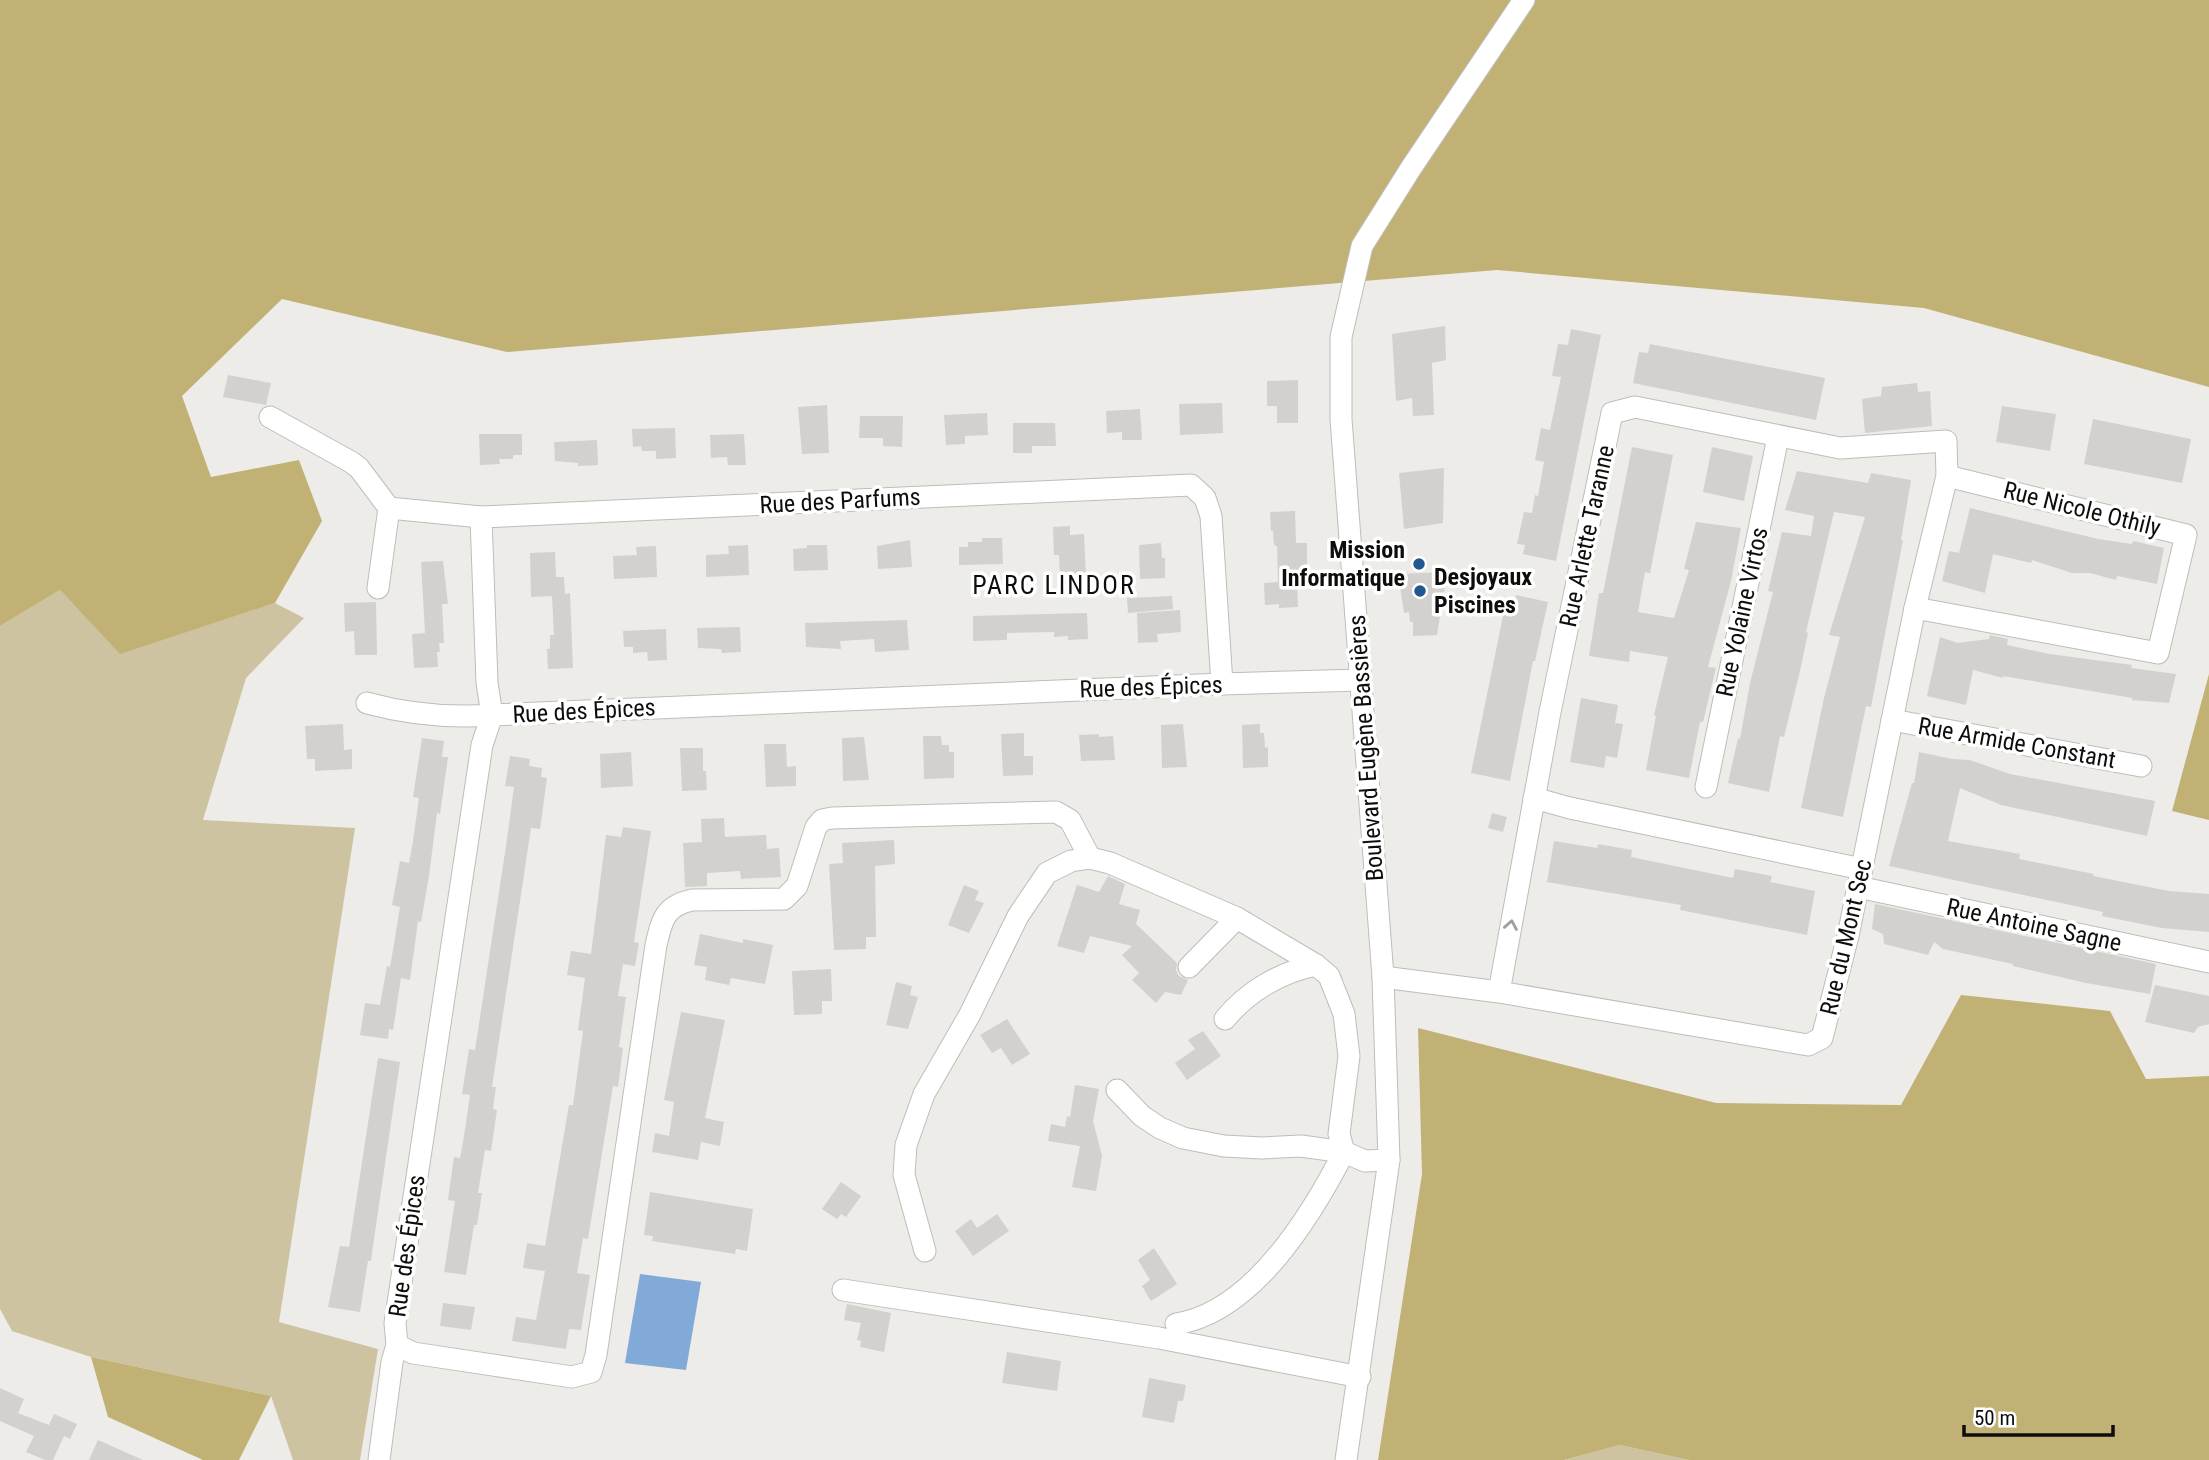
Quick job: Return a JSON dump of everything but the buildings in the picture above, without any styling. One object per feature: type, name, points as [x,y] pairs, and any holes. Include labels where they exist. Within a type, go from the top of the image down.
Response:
[{"type":"street","name":"Boulevard Eugène Bassières","points":[[1346,1460],[1389,1160],[1383,977],[1341,419],[1341,337],[1362,246],[1524,0]]},
{"type":"street","name":"Rue Arlette Taranne","points":[[1499,992],[1534,798],[1612,413],[1635,407],[1840,448],[1946,441]]},
{"type":"street","points":[[270,417],[359,468],[389,508],[378,588]]},
{"type":"street","name":"Rue Yolaine Virtos","points":[[1706,787],[1778,437]]},
{"type":"street","name":"Rue du Mont Sec","points":[[1383,977],[1499,992],[1808,1045],[1822,1038],[1849,936],[1915,608],[1947,476],[1946,441]]},
{"type":"street","name":"Rue Nicole Othily","points":[[1915,608],[2158,653],[2186,535],[1947,476]]},
{"type":"street","name":"Rue des Parfums","points":[[481,517],[1191,485],[1205,498],[1211,516],[1222,684]]},
{"type":"street","points":[[367,703],[388,709],[461,717],[492,715],[487,683],[481,517],[389,508]]},
{"type":"street","name":"Rue des Épices","points":[[1090,858],[1070,820],[1056,812],[832,818],[822,820],[816,827],[797,886],[783,899],[692,900],[679,903],[668,910],[656,945],[596,1355],[591,1372],[572,1377],[412,1353],[397,1345],[395,1323],[473,800],[482,745],[492,715],[1361,680]]},
{"type":"street","name":"Rue Armide Constant","points":[[1892,720],[2141,766]]},
{"type":"street","name":"Rue Antoine Sagne","points":[[1534,798],[2209,962]]},
{"type":"street","points":[[925,1251],[904,1175],[906,1145],[924,1094],[969,1016],[1018,916],[1047,873],[1070,861],[1090,858],[1111,863],[1237,918],[1315,965],[1329,976],[1345,1014],[1349,1056],[1339,1134],[1344,1152],[1293,1237],[1238,1297],[1205,1318],[1176,1324]]},
{"type":"street","points":[[1189,967],[1237,918]]},
{"type":"street","points":[[1225,1019],[1235,1006],[1275,978],[1292,970],[1315,965]]},
{"type":"street","points":[[1117,1090],[1142,1116],[1160,1129],[1183,1138],[1224,1146],[1301,1146],[1344,1152],[1365,1161],[1389,1160]]},
{"type":"street","points":[[843,1290],[1159,1338],[1360,1377]]},
{"type":"street","points":[[380,1460],[392,1362],[397,1345]]},
{"type":"shaded area","points":[[0,0],[2209,0],[2209,387],[1924,308],[1497,270],[507,352],[282,299],[182,396],[211,477],[299,460],[322,521],[275,603],[120,654],[60,590],[0,626]]},
{"type":"shaded area","points":[[60,590],[120,653],[275,603],[304,618],[246,678],[203,820],[355,828],[279,1322],[378,1349],[360,1460],[293,1460],[271,1396],[91,1357],[12,1331],[0,1309],[0,626]]},
{"type":"shaded area","points":[[2209,674],[2209,820],[2172,811]]},
{"type":"shaded area","points":[[1961,995],[2110,1011],[2146,1079],[2209,1076],[2209,1460],[1689,1460],[1620,1445],[1564,1460],[1378,1460],[1422,1174],[1418,1028],[1716,1103],[1901,1105]]},
{"type":"shaded area","points":[[91,1357],[271,1396],[239,1460],[203,1460],[108,1417]]},
{"type":"shaded area","points":[[1620,1445],[1689,1460],[1564,1460]]},
{"type":"water","points":[[640,1274],[701,1282],[686,1370],[625,1363]]},
{"type":"place","name":"Mission Informatique","points":[[1419,564]]},
{"type":"place","name":"Desjoyaux Piscines","points":[[1420,591]]},
{"type":"district","name":"PARC LINDOR","points":[[1054,585]]}]
